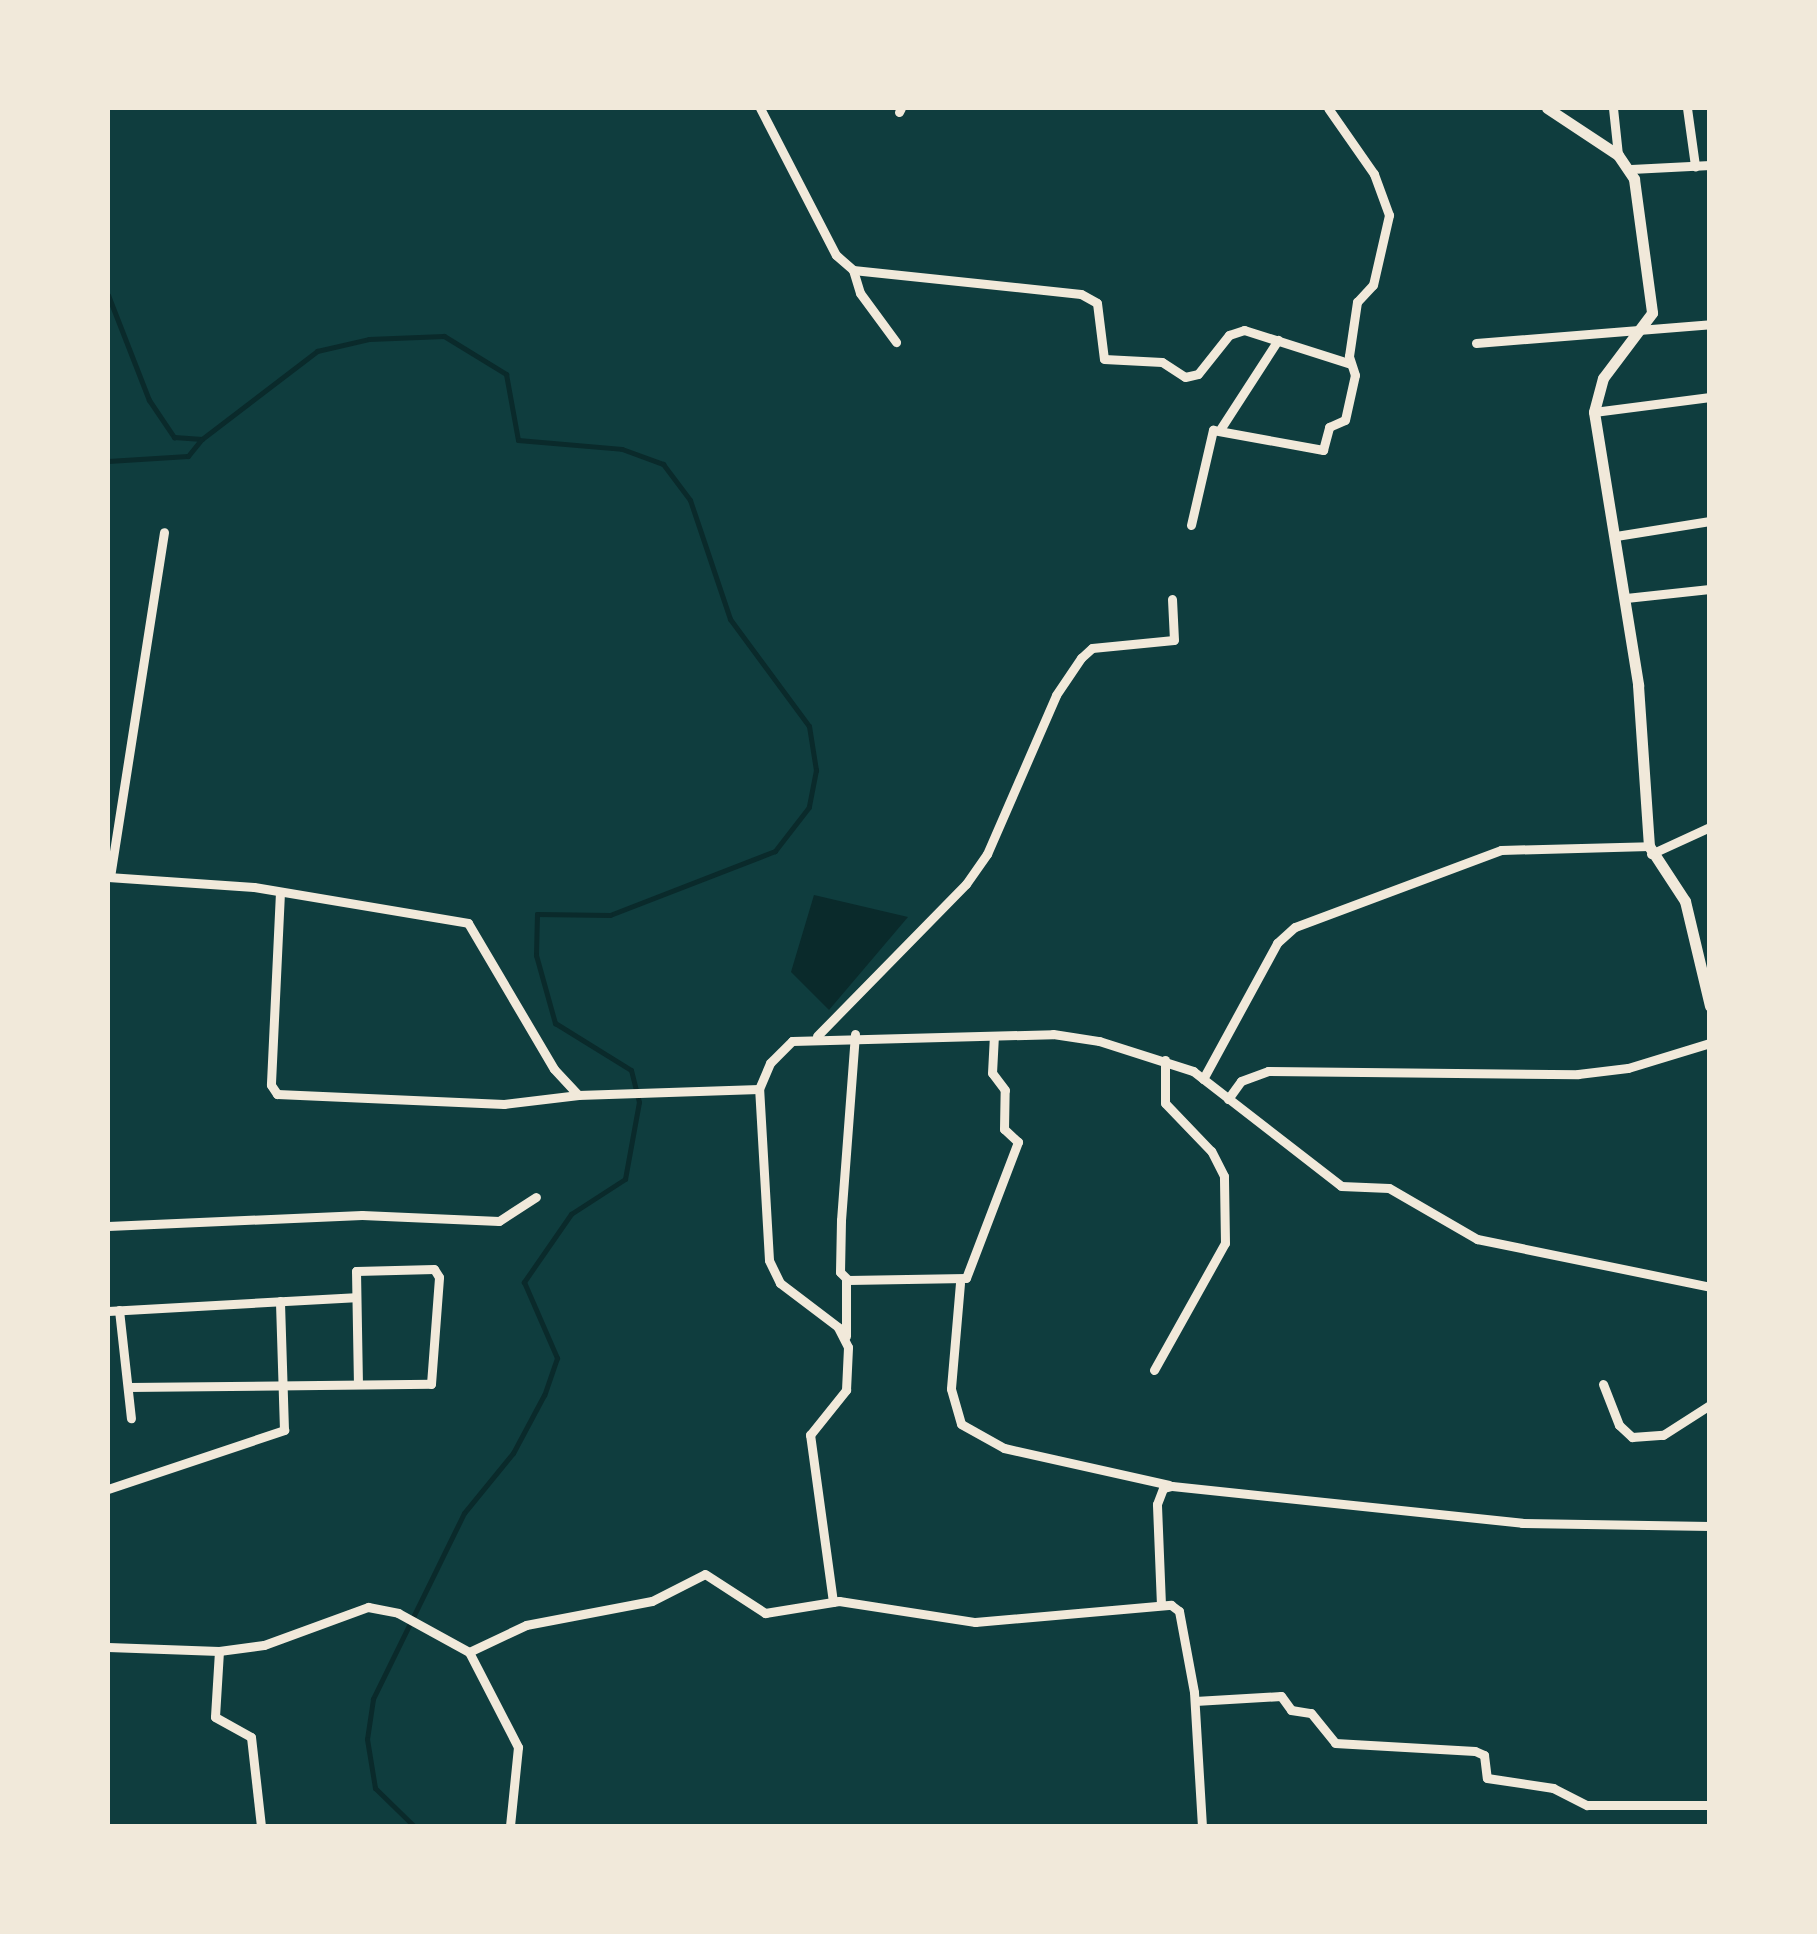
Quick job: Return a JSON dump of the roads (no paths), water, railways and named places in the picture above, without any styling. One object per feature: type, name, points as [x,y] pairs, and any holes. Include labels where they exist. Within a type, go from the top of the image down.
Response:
[{"type":"street","points":[[760,108],[836,255],[854,270],[1081,294],[1097,303],[1104,358],[1162,362],[1185,377],[1198,374],[1228,334],[1244,330],[1351,364]]},
{"type":"street","points":[[1191,525],[1213,430],[1221,428],[1323,450],[1329,428],[1345,418],[1356,375],[1351,364],[1358,298],[1373,285],[1389,215],[1377,179],[1328,108]]},
{"type":"street","points":[[1547,108],[1618,155],[1631,169],[1652,298],[1646,328],[1603,378],[1594,412],[1626,598],[1650,850],[1685,901],[1710,1006]]},
{"type":"street","points":[[1613,108],[1618,155]]},
{"type":"street","points":[[1687,108],[1695,166]]},
{"type":"street","points":[[1631,169],[1710,165]]},
{"type":"street","points":[[854,270],[860,293],[896,342]]},
{"type":"street","points":[[1476,344],[1710,324]]},
{"type":"street","points":[[1221,428],[1278,340]]},
{"type":"street","points":[[1594,412],[1710,396]]},
{"type":"street","points":[[1616,536],[1710,520]]},
{"type":"street","points":[[164,532],[108,877],[280,892],[468,923],[554,1069],[578,1095]]},
{"type":"street","points":[[1626,598],[1710,589]]},
{"type":"street","points":[[817,1036],[966,884],[987,854],[1056,695],[1080,658],[1092,648],[1174,640],[1172,599]]},
{"type":"street","points":[[1203,1079],[1277,944],[1295,927],[1502,850],[1650,850],[1710,827]]},
{"type":"street","points":[[280,892],[271,1084],[277,1094],[504,1104],[622,1090],[760,1090]]},
{"type":"street","points":[[833,1602],[810,1435],[846,1390],[846,1280],[840,1272],[841,1220],[855,1034]]},
{"type":"street","points":[[846,1339],[771,1269],[760,1090],[784,1045],[817,1036],[994,1039],[1052,1034],[1164,1060],[1203,1079],[1335,1183],[1390,1188],[1469,1237],[1710,1287]]},
{"type":"street","points":[[994,1039],[992,1073],[1005,1090],[1004,1129],[1018,1142],[960,1283],[951,1389],[961,1424],[1004,1448],[1172,1486],[1522,1523],[1710,1526]]},
{"type":"street","points":[[1228,1099],[1242,1080],[1268,1071],[1578,1074],[1628,1068],[1710,1043]]},
{"type":"street","points":[[1154,1370],[1226,1242],[1224,1176],[1211,1151],[1164,1103],[1164,1060]]},
{"type":"street","points":[[108,1226],[362,1215],[499,1221],[536,1197]]},
{"type":"street","points":[[128,1388],[434,1381],[439,1278],[428,1267],[364,1266],[354,1276],[358,1382]]},
{"type":"street","points":[[846,1280],[960,1283]]},
{"type":"street","points":[[131,1418],[113,1310],[355,1296]]},
{"type":"street","points":[[108,1489],[276,1435],[288,1423],[280,1301]]},
{"type":"street","points":[[1603,1384],[1619,1425],[1632,1437],[1663,1435],[1710,1406]]},
{"type":"street","points":[[1161,1605],[1157,1504],[1164,1488],[1172,1486]]},
{"type":"street","points":[[470,1652],[526,1625],[652,1601],[705,1574],[765,1612],[833,1602],[976,1622],[1161,1605],[1179,1611],[1195,1701],[1202,1826]]},
{"type":"street","points":[[108,1647],[219,1651],[286,1638],[368,1607],[398,1613],[470,1652],[518,1747],[510,1826]]},
{"type":"street","points":[[219,1651],[215,1717],[252,1737],[262,1826]]},
{"type":"street","points":[[1195,1701],[1281,1696],[1292,1710],[1311,1714],[1335,1743],[1475,1751],[1484,1755],[1487,1778],[1553,1788],[1592,1806],[1710,1806]]},
{"type":"water","points":[[814,895],[908,917],[829,1010],[791,972]]},
{"type":"waterway","points":[[108,295],[149,400],[174,437],[202,439],[317,351],[369,339],[444,336],[506,374],[518,440],[622,449],[663,464],[690,500],[730,619],[809,726],[816,770],[809,807],[775,851],[610,915],[537,914],[536,955],[555,1023],[631,1070],[639,1102],[625,1179],[571,1214],[524,1282],[557,1358],[544,1395],[513,1453],[464,1513],[373,1699],[367,1739],[375,1788],[414,1826]]},
{"type":"waterway","points":[[108,461],[188,456],[201,440]]}]
